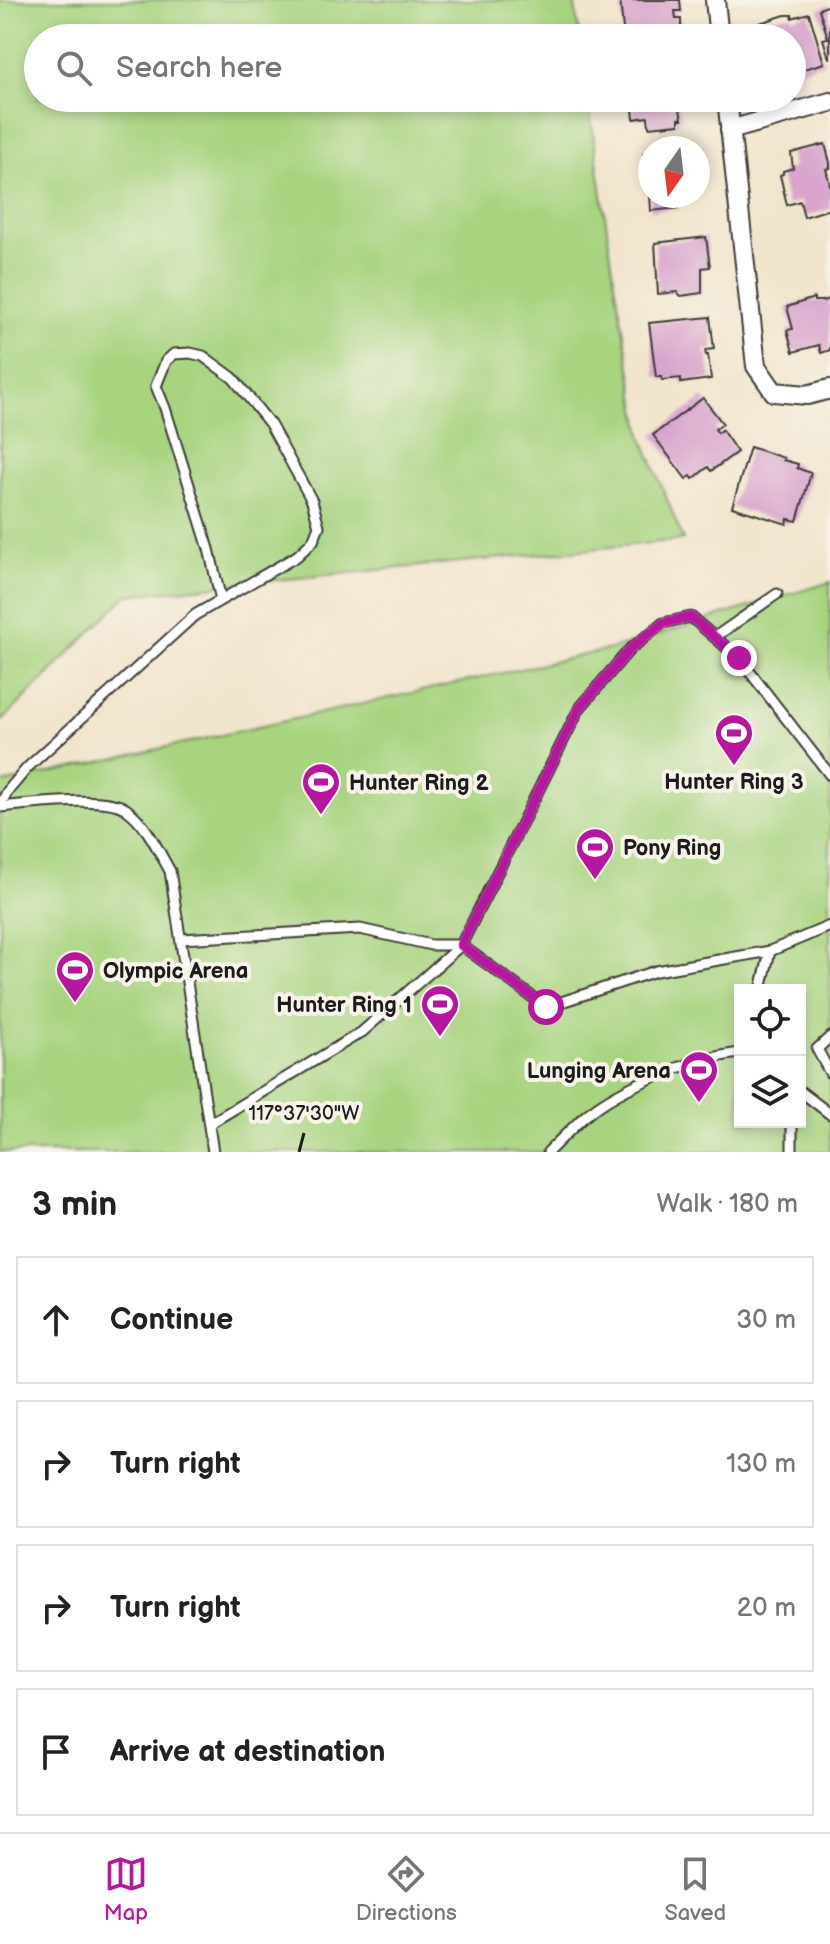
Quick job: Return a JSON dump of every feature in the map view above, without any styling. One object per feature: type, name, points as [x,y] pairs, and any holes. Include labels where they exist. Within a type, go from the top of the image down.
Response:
[{"type":"street","points":[[715,0],[718,24]]},
{"type":"street","points":[[806,109],[830,102]]},
{"type":"street","points":[[728,112],[756,366],[774,392],[807,395],[830,389]]},
{"type":"street","points":[[730,130],[794,112]]},
{"type":"lane","points":[[0,806],[7,792],[28,767],[195,615],[221,600],[297,556],[313,541],[319,526],[312,501],[270,424],[233,378],[203,356],[174,354],[166,361],[156,386],[200,521],[221,600]]},
{"type":"lane","points":[[715,637],[777,594]]},
{"type":"lane","points":[[209,1124],[362,1032],[461,945],[579,709],[629,650],[663,623],[691,617],[739,658],[830,775]]},
{"type":"lane","points":[[0,806],[82,800],[124,807],[147,832],[170,871],[213,1152]]},
{"type":"lane","points":[[181,939],[360,929],[431,945],[461,945],[546,1007],[656,971],[770,951],[830,926]]},
{"type":"lane","points":[[762,984],[770,951]]},
{"type":"lane","points":[[830,1037],[817,1049],[830,1073]]},
{"type":"lane","points":[[548,1152],[586,1115],[646,1079],[734,1054]]},
{"type":"lane","points":[[806,1096],[830,1114]]},
{"type":"lane","points":[[792,1128],[792,1152]]},
{"type":"green space","points":[[0,0],[574,0],[578,24],[24,24],[24,112],[590,112],[614,277],[642,436],[683,540],[127,595],[0,723]]},
{"type":"green space","points":[[830,582],[830,1152],[0,1152],[0,784],[611,649]]},
{"type":"building","points":[[620,0],[680,0],[681,11],[675,11],[676,19],[681,19],[681,24],[623,24]]},
{"type":"building","points":[[830,5],[829,58],[823,39],[828,38],[819,9]]},
{"type":"building","points":[[809,13],[824,63],[806,69],[806,24],[757,24],[785,15],[792,15],[792,18]]},
{"type":"building","points":[[633,112],[680,112],[682,119],[679,119],[679,124],[649,127],[648,117],[634,119]]},
{"type":"building","points":[[825,144],[830,163],[830,168],[826,169],[830,209],[804,217],[800,201],[787,205],[780,175],[793,168],[791,153]]},
{"type":"building","points":[[651,208],[678,208],[651,211]]},
{"type":"building","points":[[706,237],[710,267],[702,268],[702,293],[681,296],[677,292],[658,294],[655,243]]},
{"type":"building","points":[[814,298],[814,301],[830,299],[830,350],[821,353],[819,345],[793,352],[787,330],[793,329],[787,307]]},
{"type":"building","points":[[710,317],[714,349],[705,350],[711,379],[681,383],[681,378],[662,380],[656,377],[649,323]]},
{"type":"building","points":[[703,398],[723,424],[715,429],[718,433],[722,430],[737,452],[711,471],[708,467],[693,479],[691,476],[686,479],[653,435]]},
{"type":"building","points":[[750,447],[784,458],[798,464],[797,468],[811,473],[797,521],[788,519],[787,524],[732,507]]},
{"type":"place","name":"Hunter Ring 3","points":[[734,767]]},
{"type":"place","name":"Hunter Ring 2","points":[[321,816]]},
{"type":"place","name":"Pony Ring","points":[[595,881]]},
{"type":"place","name":"Olympic Arena","points":[[75,1004]]},
{"type":"place","name":"Hunter Ring 1","points":[[440,1038]]},
{"type":"place","name":"Lunging Arena","points":[[699,1104]]},
{"type":"route","points":[[546,1007],[461,945],[579,709],[629,650],[663,623],[691,617],[739,658]]}]
